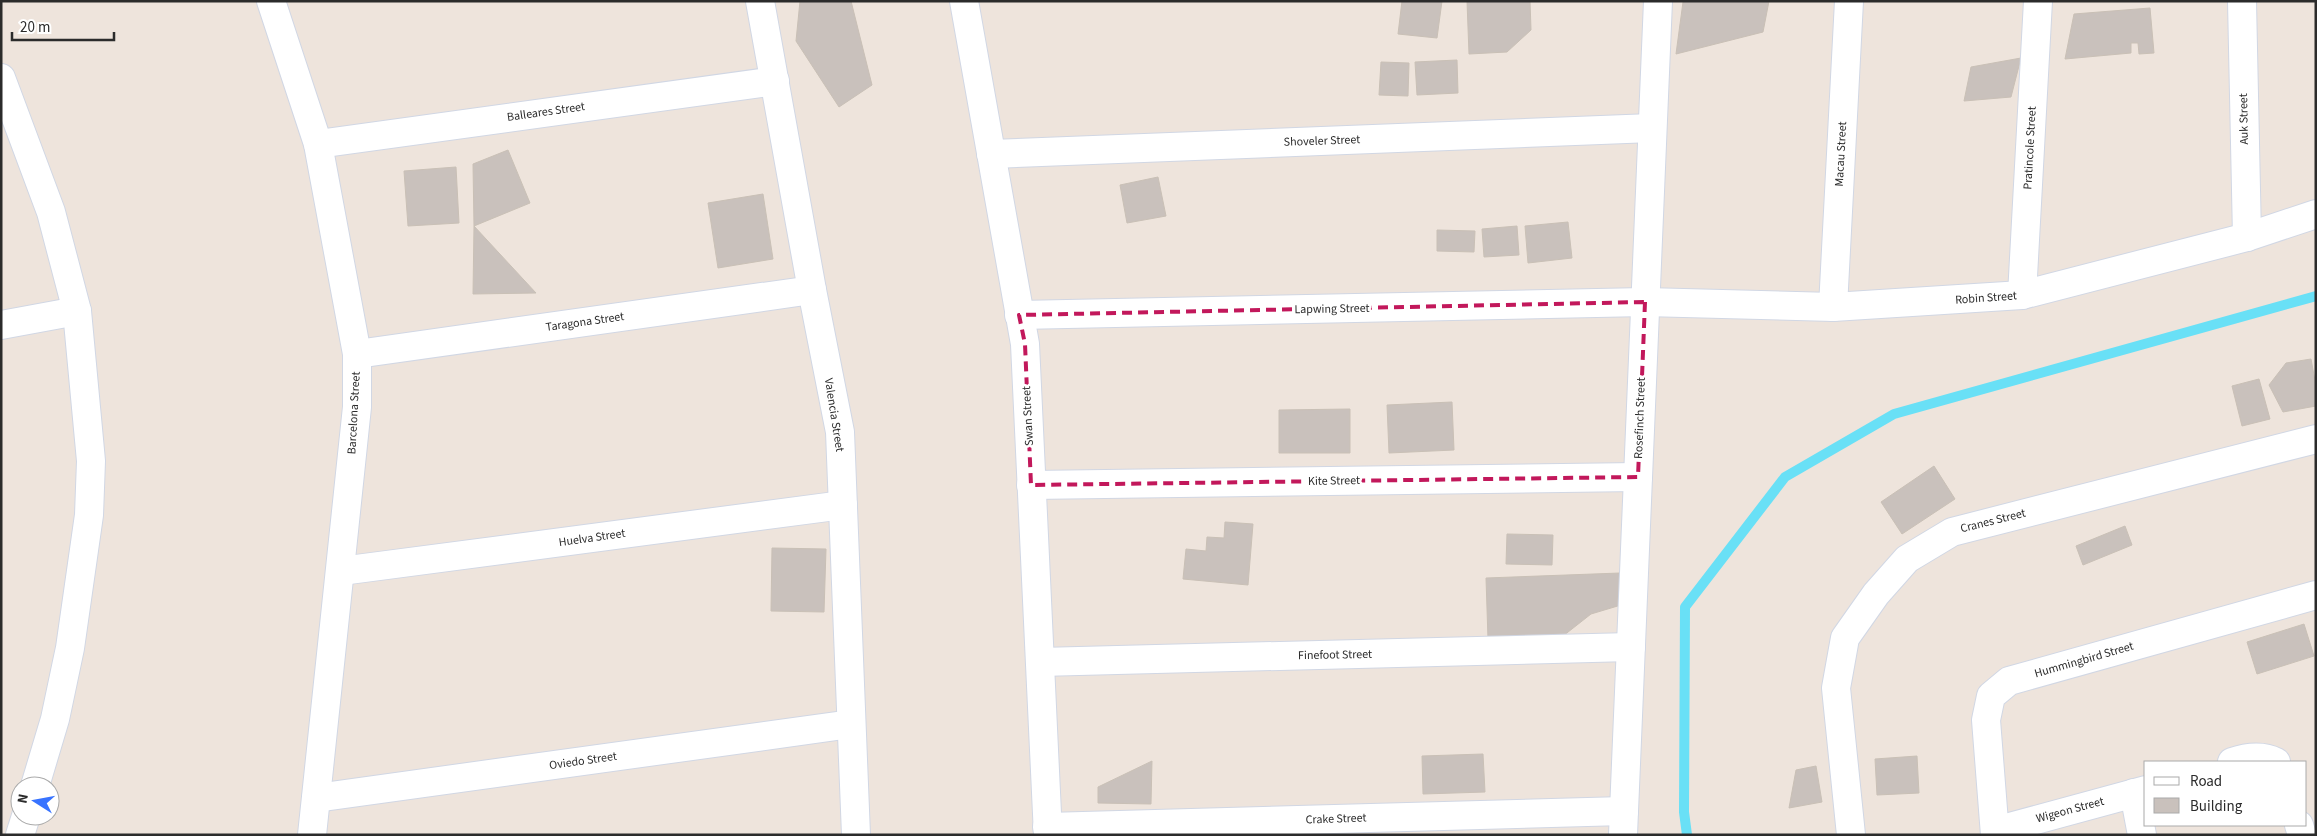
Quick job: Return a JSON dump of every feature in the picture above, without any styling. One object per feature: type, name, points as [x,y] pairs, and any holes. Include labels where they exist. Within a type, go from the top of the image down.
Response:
[{"type":"street","name":"Barcelona Street","points":[[270,1],[318,144],[357,354],[357,407],[312,835]]},
{"type":"street","name":"Valencia Street","points":[[760,1],[812,290],[840,432],[856,835]]},
{"type":"street","name":"Swan Street","points":[[964,1],[1024,344],[1048,831]]},
{"type":"street","name":"Rosefinch Street","points":[[1623,823],[1658,1]]},
{"type":"street","name":"Macau Street","points":[[1833,307],[1849,1]]},
{"type":"street","name":"Pratincole Street","points":[[2022,295],[2038,1]]},
{"type":"street","name":"Auk Street","points":[[2242,1],[2247,237]]},
{"type":"street","points":[[1,78],[51,212],[77,311],[91,461],[90,515],[70,648],[55,719],[38,776]]},
{"type":"street","name":"Balleares Street","points":[[318,144],[775,80]]},
{"type":"street","name":"Shoveler Street","points":[[991,154],[1652,128]]},
{"type":"street","name":"Robin Street","points":[[1645,302],[1833,307],[2022,295],[2247,237],[2316,214]]},
{"type":"street","name":"Taragona Street","points":[[357,354],[812,290]]},
{"type":"street","name":"Lapwing Street","points":[[1019,315],[1645,302]]},
{"type":"street","points":[[1,325],[77,311]]},
{"type":"street","name":"Cranes Street","points":[[1850,835],[1836,688],[1845,638],[1876,594],[1908,560],[1952,532],[2316,439]]},
{"type":"street","name":"Kite Street","points":[[1031,485],[1638,477]]},
{"type":"street","name":"Huelva Street","points":[[341,571],[843,505]]},
{"type":"street","name":"Hummingbird Street","points":[[1995,833],[1986,720],[1991,696],[2010,681],[2316,595]]},
{"type":"street","name":"Finefoot Street","points":[[1040,662],[1631,647]]},
{"type":"street","name":"Oviedo Street","points":[[316,798],[851,724]]},
{"type":"street","points":[[2235,761],[2244,758],[2267,757],[2274,761]]},
{"type":"street","points":[[2140,792],[2142,835]]},
{"type":"street","name":"Wigeon Street","points":[[1995,833],[2140,792]]},
{"type":"street","name":"Crake Street","points":[[1048,831],[1623,823]]},
{"type":"highlighted area","points":[[1645,302],[1638,477],[1031,485],[1025,344],[1019,315]]},
{"type":"building","points":[[800,1],[851,1],[872,85],[839,107],[796,41]]},
{"type":"building","points":[[1402,1],[1442,1],[1437,38],[1398,34]]},
{"type":"building","points":[[1467,1],[1530,1],[1531,30],[1507,52],[1469,54]]},
{"type":"building","points":[[1769,1],[1763,32],[1676,54],[1683,2]]},
{"type":"building","points":[[2150,8],[2154,53],[2139,54],[2138,43],[2131,43],[2131,53],[2065,59],[2074,14]]},
{"type":"building","points":[[2021,58],[2011,97],[1964,101],[1971,67]]},
{"type":"building","points":[[1457,60],[1458,93],[1417,95],[1415,62]]},
{"type":"building","points":[[1381,62],[1409,63],[1408,96],[1379,95]]},
{"type":"building","points":[[508,150],[530,203],[474,226],[473,164]]},
{"type":"building","points":[[456,167],[459,223],[408,226],[404,171]]},
{"type":"building","points":[[1158,177],[1166,216],[1127,223],[1120,185]]},
{"type":"building","points":[[763,194],[773,259],[718,268],[708,203]]},
{"type":"building","points":[[1568,222],[1572,258],[1528,263],[1525,226]]},
{"type":"building","points":[[474,226],[536,293],[473,294]]},
{"type":"building","points":[[1517,226],[1519,255],[1484,257],[1482,229]]},
{"type":"building","points":[[1437,230],[1475,231],[1474,252],[1437,251]]},
{"type":"building","points":[[2311,359],[2316,386],[2316,406],[2283,412],[2269,385],[2286,363]]},
{"type":"building","points":[[2259,379],[2270,419],[2242,426],[2232,386]]},
{"type":"building","points":[[1452,402],[1454,450],[1389,453],[1387,405]]},
{"type":"building","points":[[1350,409],[1350,453],[1279,453],[1279,410]]},
{"type":"building","points":[[1934,466],[1955,499],[1902,534],[1881,502]]},
{"type":"building","points":[[1225,522],[1253,524],[1248,585],[1183,579],[1186,549],[1206,551],[1207,537],[1224,538]]},
{"type":"building","points":[[2125,526],[2132,545],[2083,565],[2076,546]]},
{"type":"building","points":[[1507,534],[1553,535],[1552,565],[1506,564]]},
{"type":"building","points":[[772,548],[826,549],[824,612],[771,611]]},
{"type":"building","points":[[1620,573],[1621,605],[1591,614],[1563,636],[1488,639],[1486,578]]},
{"type":"building","points":[[2304,624],[2314,656],[2257,674],[2247,642]]},
{"type":"building","points":[[1483,754],[1485,792],[1423,794],[1422,756]]},
{"type":"building","points":[[1917,756],[1919,793],[1877,795],[1875,759]]},
{"type":"building","points":[[1152,761],[1151,804],[1098,803],[1098,787]]},
{"type":"building","points":[[1816,766],[1822,802],[1789,808],[1796,770]]},
{"type":"waterway","points":[[1687,835],[1684,812],[1685,607],[1785,477],[1894,414],[2316,296]]}]
